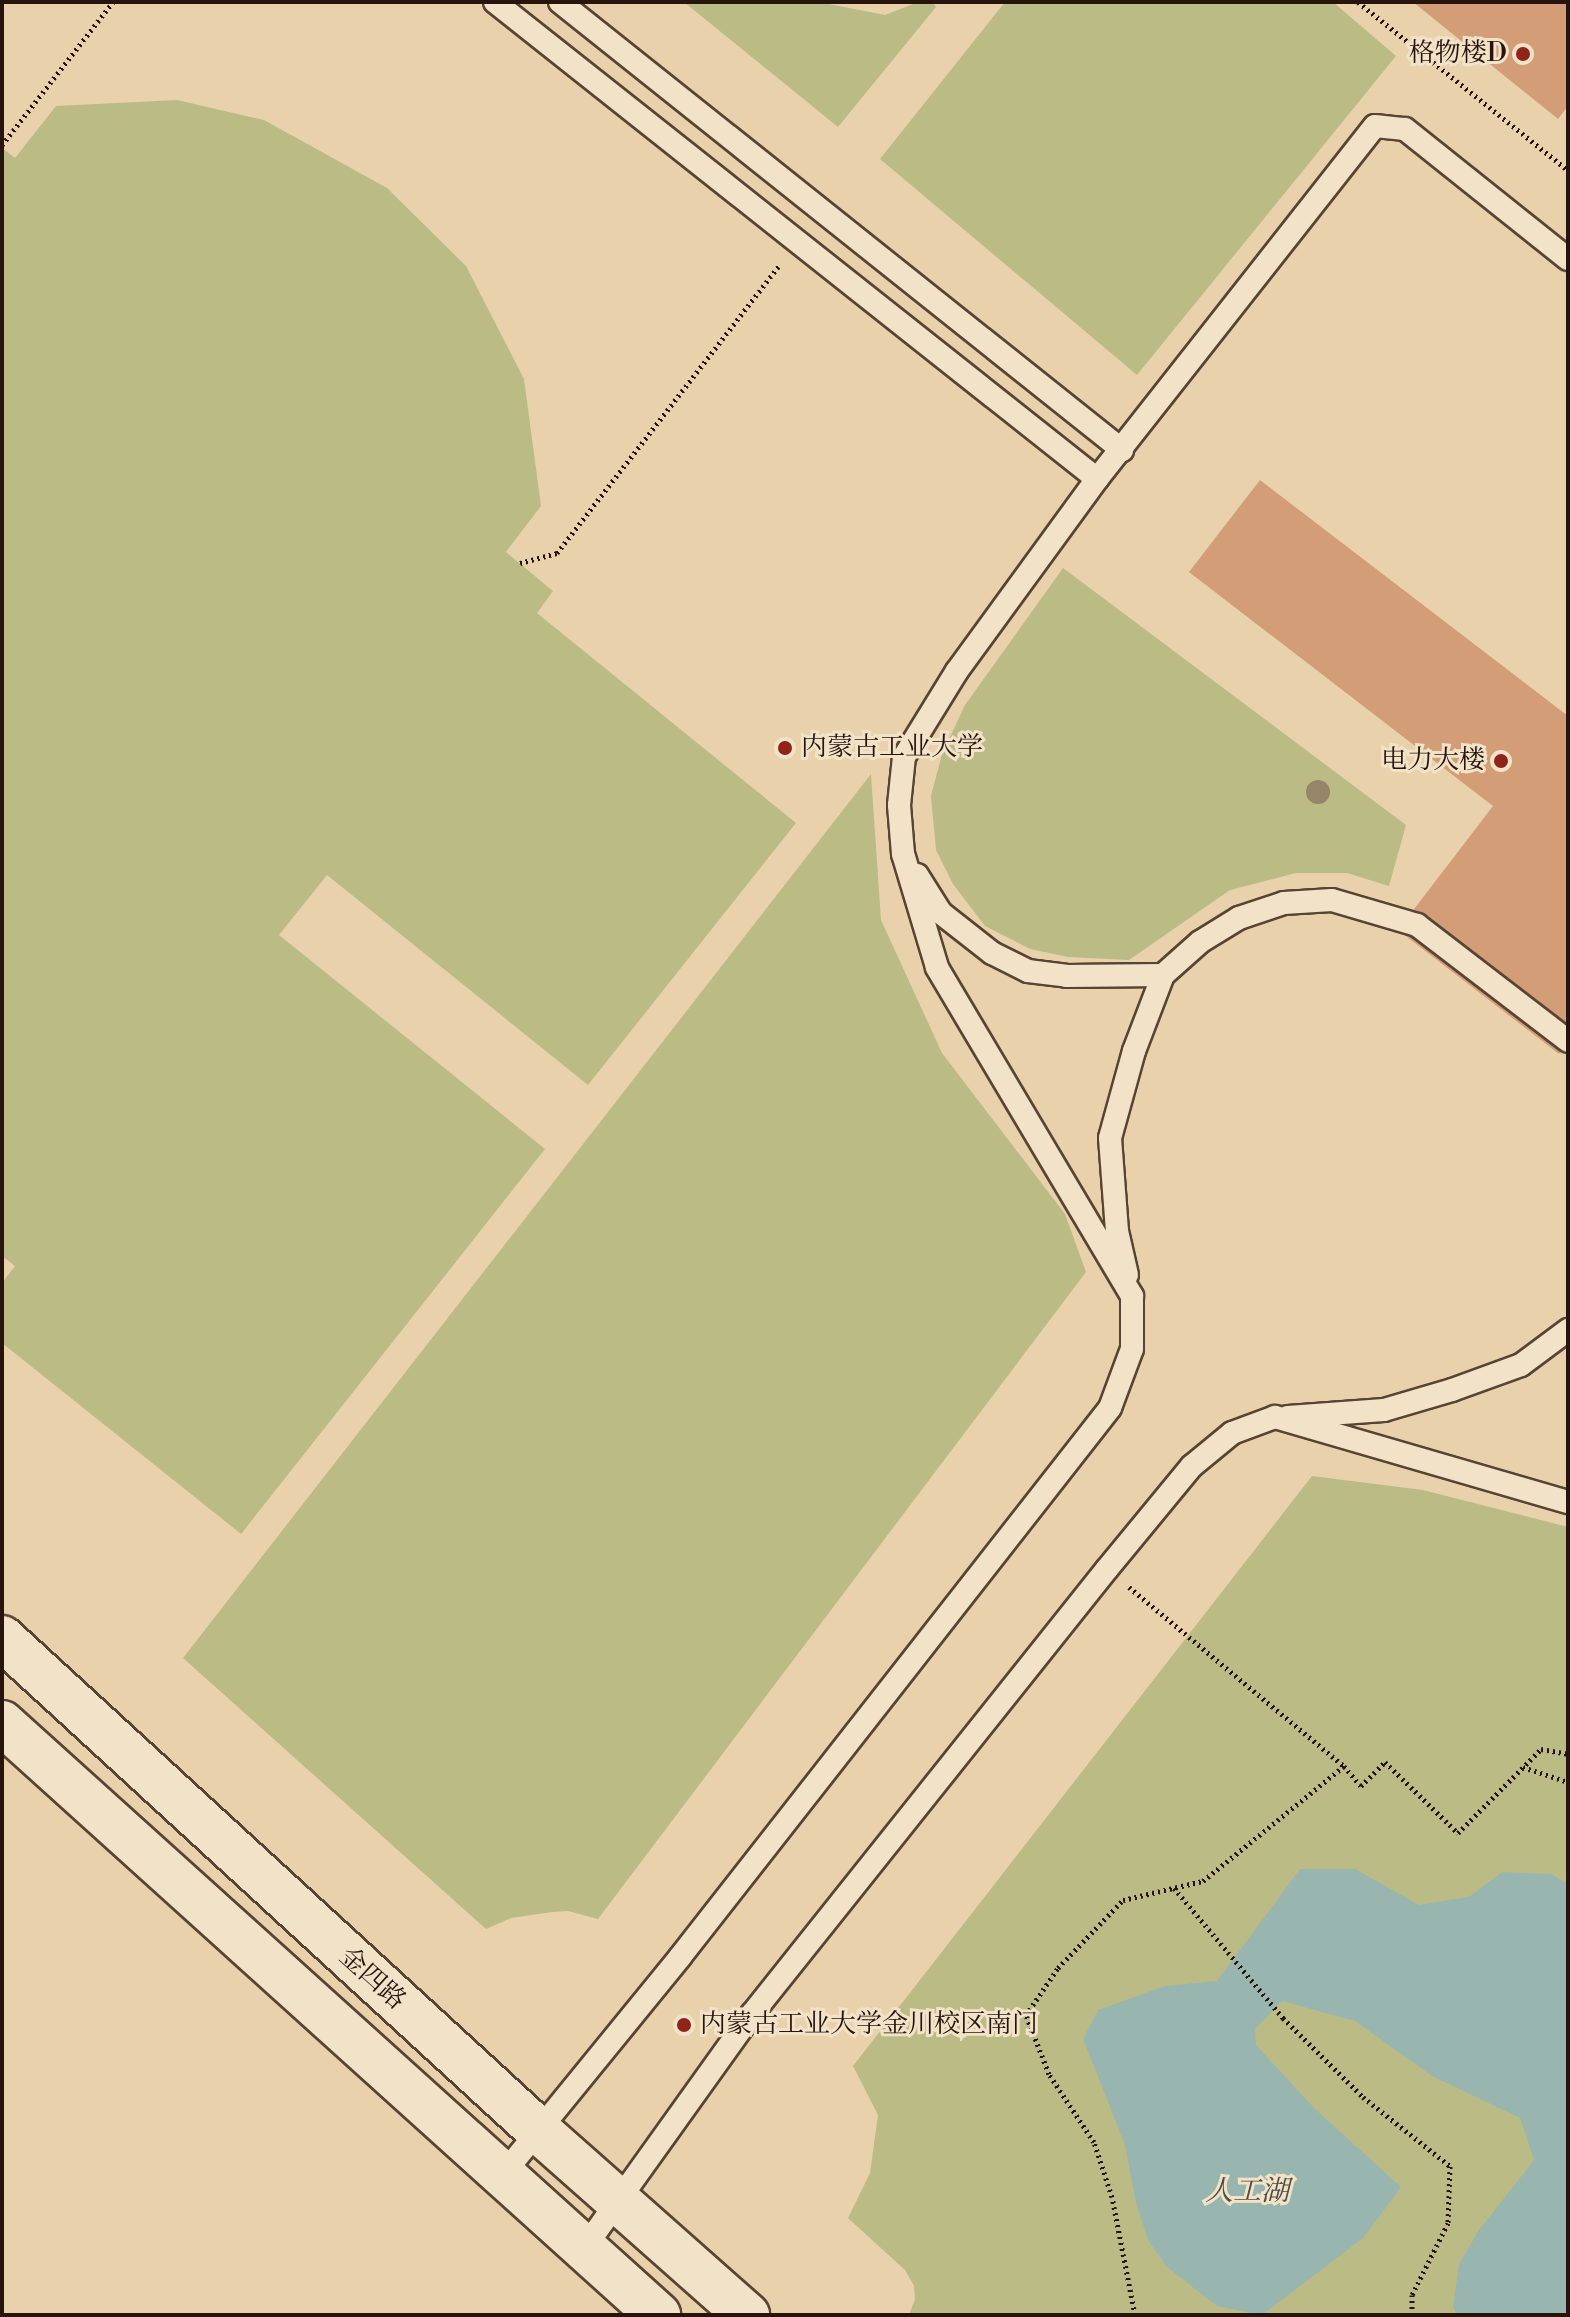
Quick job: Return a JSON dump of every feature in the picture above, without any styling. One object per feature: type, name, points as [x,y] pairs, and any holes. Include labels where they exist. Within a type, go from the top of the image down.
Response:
[{"type":"street","name":"金四路","points":[[2,1638],[539,2131],[747,2315]]},
{"type":"street","points":[[2,1723],[658,2315]]},
{"type":"street","points":[[187,1889],[233,1852]]},
{"type":"lane","points":[[495,2],[1097,479]]},
{"type":"lane","points":[[560,2],[1122,450]]},
{"type":"lane","points":[[1132,1296],[937,967],[903,854],[899,805],[904,757],[957,671],[1097,479],[1375,126],[1405,129],[1568,259]]},
{"type":"lane","points":[[903,854],[941,913],[992,953],[1028,971],[1066,976],[1163,975]]},
{"type":"lane","points":[[504,2173],[680,1957],[1110,1408],[1132,1349],[1132,1296],[1117,1231],[1110,1138],[1134,1051],[1163,975],[1200,942],[1239,918],[1284,903],[1332,900],[1417,925],[1568,1041]]},
{"type":"lane","points":[[585,2247],[752,2014],[1192,1466],[1232,1433],[1275,1417],[1384,1410],[1452,1390],[1521,1365],[1568,1330]]},
{"type":"lane","points":[[1275,1417],[1568,1502]]},
{"type":"path","points":[[2,145],[113,2]]},
{"type":"path","points":[[1358,2],[1568,170]]},
{"type":"path","points":[[520,563],[557,553],[798,241]]},
{"type":"path","points":[[1107,1569],[1344,1766],[1361,1786],[1385,1762],[1458,1833],[1541,1749],[1568,1754]]},
{"type":"path","points":[[1135,2315],[1112,2197],[1094,2142],[1049,2074],[1026,2015],[1058,1968],[1123,1900],[1203,1881],[1344,1766]]},
{"type":"path","points":[[1523,1767],[1568,1782]]},
{"type":"path","points":[[1173,1888],[1283,2018],[1363,2097],[1450,2166],[1448,2223],[1412,2295],[1412,2315]]},
{"type":"green space","points":[[684,2],[819,2],[885,15],[918,2],[932,2],[936,7],[838,127]]},
{"type":"green space","points":[[1005,2],[1333,2],[1396,56],[1137,375],[880,159]]},
{"type":"green space","points":[[177,100],[264,120],[387,188],[466,266],[524,379],[541,506],[506,552],[553,591],[537,613],[796,823],[588,1085],[327,875],[279,935],[545,1149],[241,1534],[2,1343],[2,1283],[15,1266],[2,1256],[2,148],[15,158],[56,106]]},
{"type":"green space","points":[[1063,568],[1406,825],[1389,886],[1347,873],[1296,873],[1230,890],[1129,960],[1068,957],[1030,949],[985,926],[953,884],[936,850],[931,796],[942,754],[965,705]]},
{"type":"green space","points":[[871,774],[881,920],[942,1053],[1065,1214],[1086,1272],[598,1919],[568,1911],[552,1912],[511,1918],[486,1929],[183,1658]]},
{"type":"green space","points":[[1312,1476],[1423,1490],[1568,1527],[1568,2315],[909,2315],[915,2299],[914,2286],[905,2270],[848,2218],[870,2173],[878,2115],[853,2066]]},
{"type":"water","name":"人工湖","points":[[1300,1869],[1355,1869],[1419,1905],[1469,1897],[1502,1872],[1552,1874],[1568,1885],[1568,2315],[1457,2315],[1453,2307],[1459,2264],[1479,2230],[1534,2160],[1520,2118],[1432,2076],[1355,2021],[1282,2001],[1255,2029],[1256,2045],[1315,2109],[1401,2187],[1363,2238],[1262,2315],[1217,2306],[1167,2267],[1148,2240],[1136,2203],[1125,2145],[1083,2039],[1098,2010],[1165,1986],[1217,1981]]},
{"type":"building","name":"格物楼D","points":[[1413,2],[1568,2],[1568,106],[1558,119]]},
{"type":"building","name":"电力大楼","points":[[1260,480],[1568,716],[1568,1041],[1559,1054],[1398,930],[1493,806],[1189,572]]},
{"type":"place","name":"格物楼D","points":[[1523,54]]},
{"type":"place","name":"内蒙古工业大学","points":[[785,748]]},
{"type":"place","name":"电力大楼","points":[[1501,761]]},
{"type":"place","name":"内蒙古工业大学金川校区南门","points":[[684,2025]]}]
